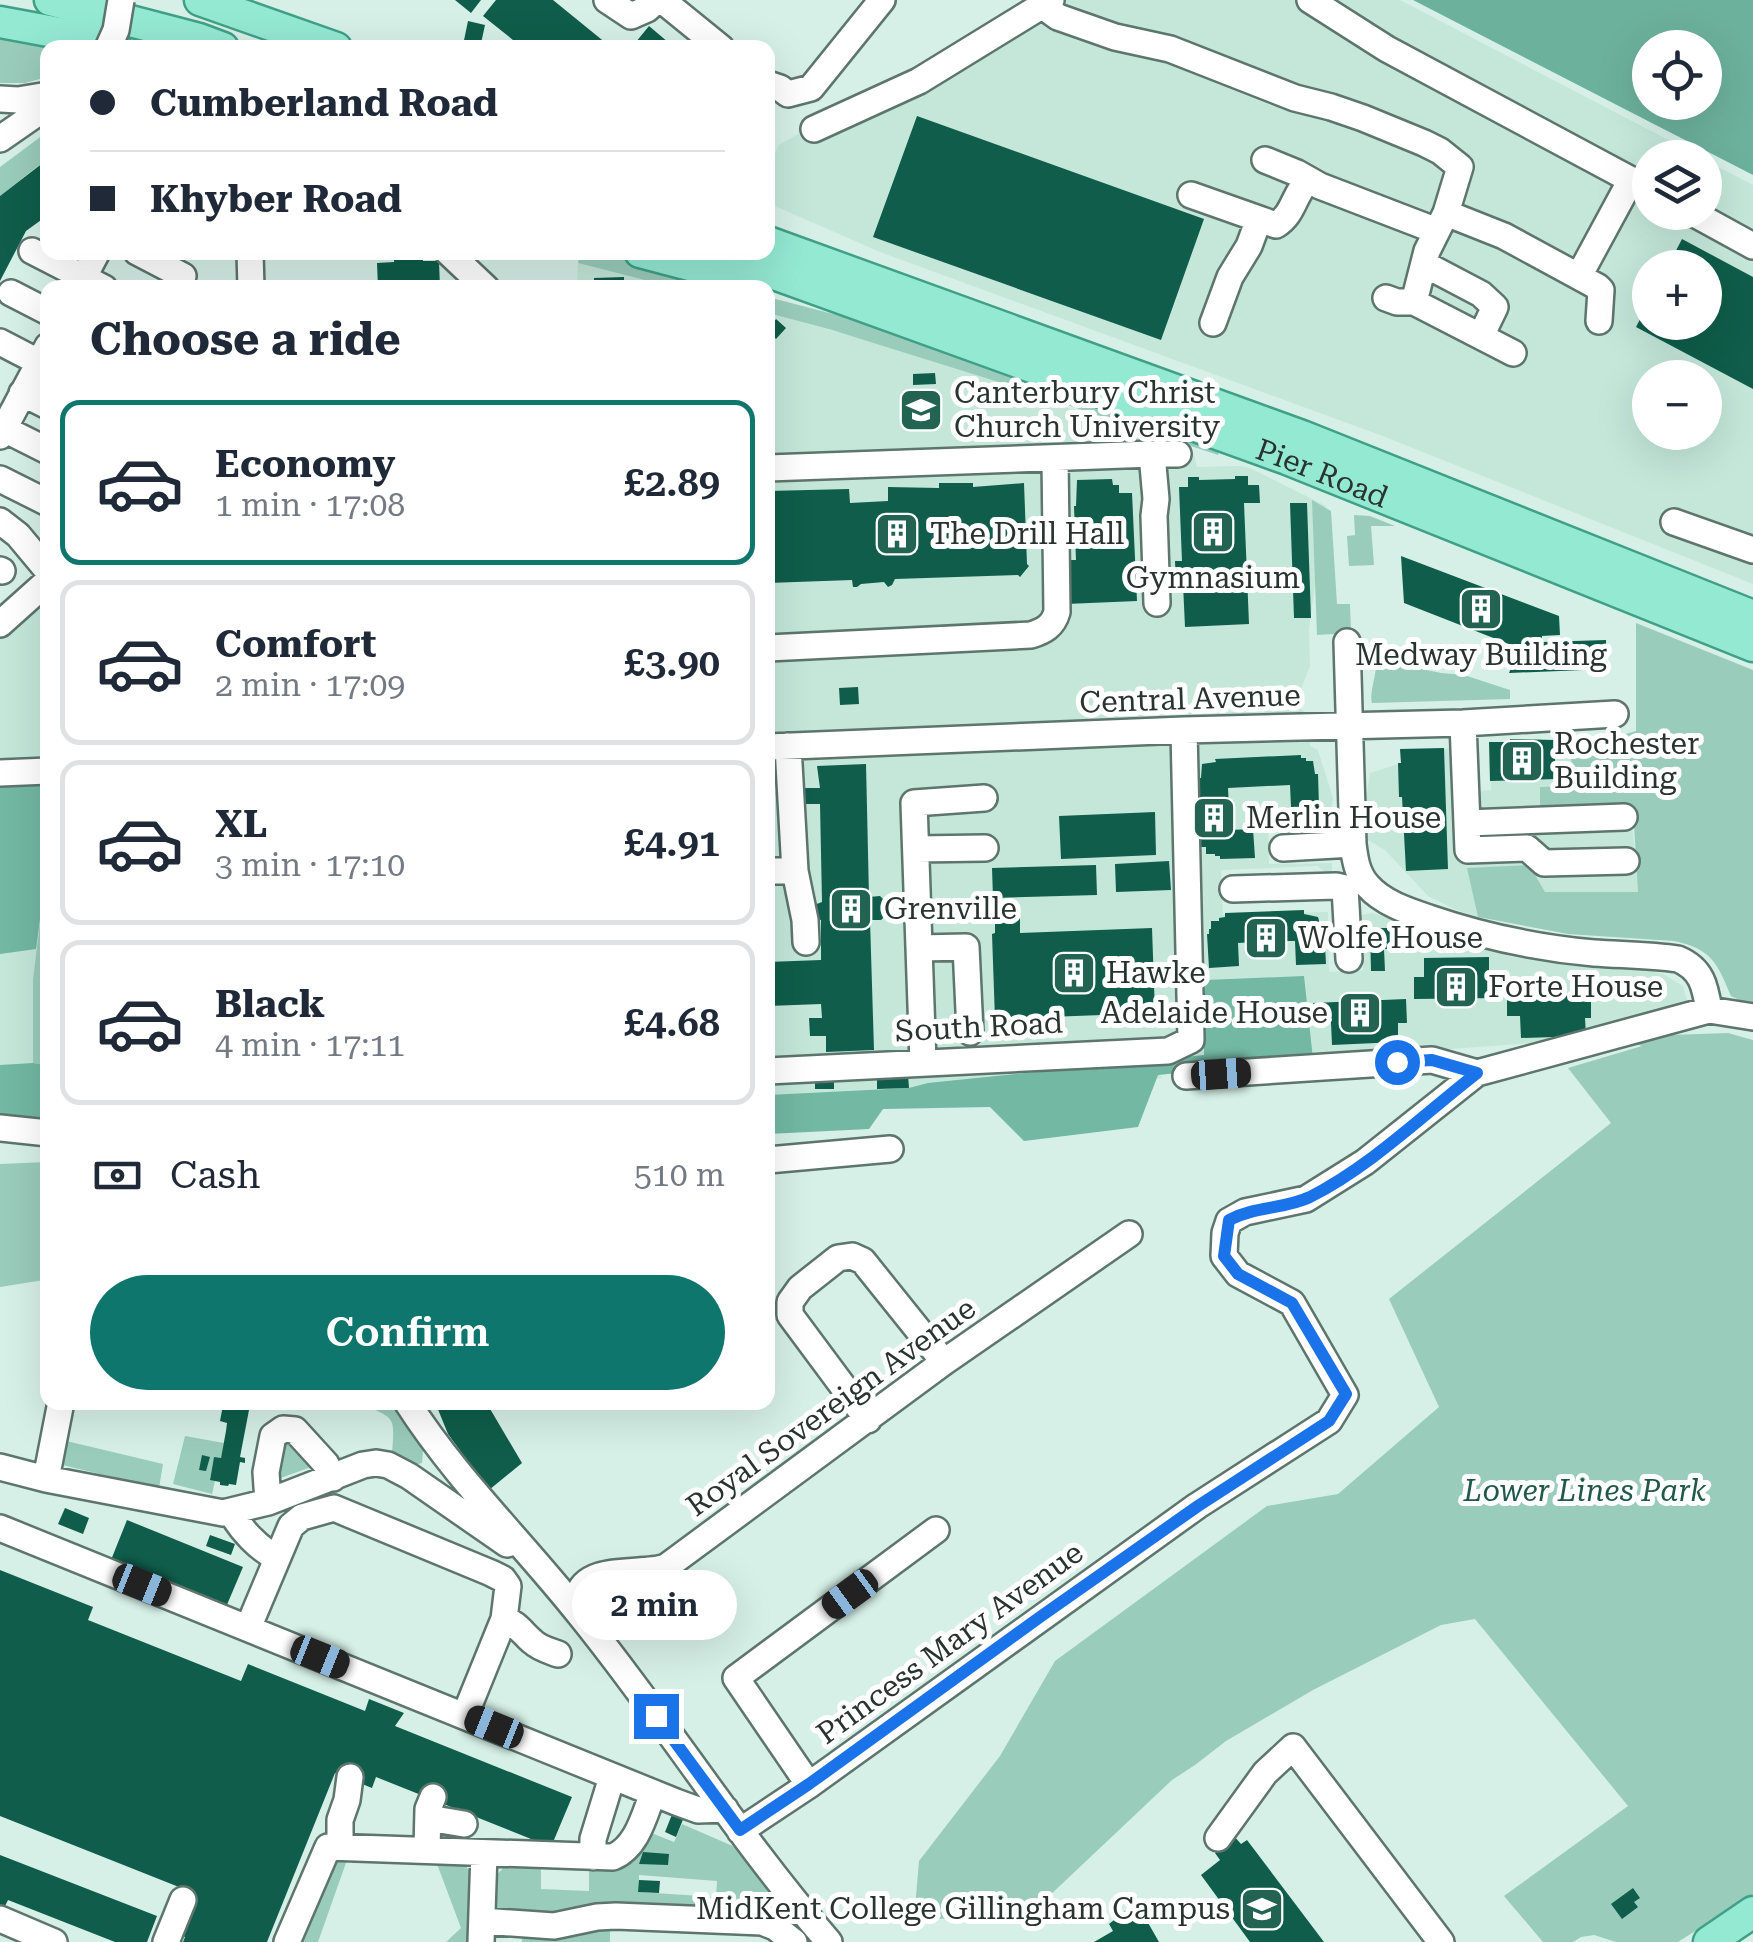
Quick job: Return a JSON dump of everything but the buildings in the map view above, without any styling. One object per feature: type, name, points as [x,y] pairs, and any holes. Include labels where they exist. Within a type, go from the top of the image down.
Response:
[{"type":"main road","points":[[50,0],[202,40]]},
{"type":"main road","points":[[200,0],[313,40]]},
{"type":"main road","points":[[0,22],[88,40]]},
{"type":"main road","name":"Pier Road","points":[[775,245],[1302,436],[1753,616]]},
{"type":"main road","points":[[672,260],[750,280]]},
{"type":"main road","name":"Pier Road","points":[[735,260],[1287,459],[1753,646]]},
{"type":"main road","points":[[775,286],[892,316]]},
{"type":"main road","points":[[1709,1942],[1753,1912]]},
{"type":"street","points":[[112,40],[121,0]]},
{"type":"street","points":[[608,0],[631,16],[660,0],[711,40]]},
{"type":"street","points":[[775,87],[788,94],[811,88],[882,0]]},
{"type":"street","points":[[1310,0],[1387,50],[1632,180]]},
{"type":"street","points":[[814,128],[919,80],[1048,2],[1051,12],[1058,17],[1170,49],[1295,98],[1332,106],[1434,148],[1460,167],[1414,302]]},
{"type":"street","points":[[0,99],[40,99]]},
{"type":"street","points":[[0,138],[40,109]]},
{"type":"street","points":[[1265,160],[1308,180],[1441,222],[1504,236],[1600,288],[1599,321]]},
{"type":"street","points":[[1192,194],[1276,226],[1286,218],[1308,180]]},
{"type":"street","points":[[1580,276],[1632,198]]},
{"type":"street","points":[[1213,323],[1258,219]]},
{"type":"street","points":[[1722,229],[1753,246]]},
{"type":"street","points":[[32,251],[40,256]]},
{"type":"street","points":[[48,260],[82,280]]},
{"type":"street","points":[[152,260],[183,276]]},
{"type":"street","points":[[456,260],[478,280]]},
{"type":"street","points":[[1424,264],[1481,294],[1495,307],[1481,336]]},
{"type":"street","points":[[11,292],[40,308]]},
{"type":"street","points":[[1386,298],[1414,302],[1513,353]]},
{"type":"street","points":[[0,342],[40,357]]},
{"type":"street","points":[[40,364],[2,432],[40,448]]},
{"type":"street","points":[[22,393],[40,402]]},
{"type":"street","points":[[775,468],[1165,454],[1154,516],[1157,604]]},
{"type":"street","points":[[775,648],[1031,635],[1043,631],[1058,612],[1054,459]]},
{"type":"street","points":[[0,478],[40,499]]},
{"type":"street","points":[[0,521],[40,561]]},
{"type":"street","points":[[1674,522],[1753,550]]},
{"type":"street","points":[[0,624],[40,588]]},
{"type":"street","points":[[1348,649],[1356,862],[1349,959]]},
{"type":"street","name":"Central Avenue","points":[[778,746],[1463,723],[1615,714]]},
{"type":"street","points":[[1463,723],[1468,850],[1528,848],[1544,863],[1626,861]]},
{"type":"street","name":"South Road","points":[[775,1070],[1168,1050],[1191,1040],[1184,730]]},
{"type":"street","points":[[778,746],[806,942]]},
{"type":"street","points":[[0,773],[40,771]]},
{"type":"street","points":[[923,1063],[914,803],[984,798]]},
{"type":"street","points":[[1467,823],[1624,817]]},
{"type":"street","points":[[1283,848],[1353,844]]},
{"type":"street","points":[[916,849],[985,848]]},
{"type":"street","points":[[775,870],[796,871]]},
{"type":"street","points":[[1233,889],[1336,886],[1353,882],[1419,915],[1492,936],[1546,947],[1678,959],[1700,974],[1709,1010]]},
{"type":"street","points":[[919,948],[966,948],[970,1032]]},
{"type":"street","points":[[1186,1076],[1432,1060],[1477,1073],[1709,1010],[1753,1017]]},
{"type":"street","name":"Princess Mary Avenue","points":[[740,1830],[1198,1506],[1329,1421],[1346,1394],[1292,1303],[1238,1274],[1224,1256],[1229,1220],[1244,1212],[1306,1198],[1365,1162],[1477,1073]]},
{"type":"street","points":[[0,1128],[40,1132]]},
{"type":"street","points":[[775,1159],[890,1149]]},
{"type":"street","name":"Royal Sovereign Avenue","points":[[579,1613],[578,1596],[585,1585],[604,1574],[644,1573],[666,1567],[944,1362],[1129,1234]]},
{"type":"street","points":[[868,1420],[790,1316],[790,1302],[800,1288],[838,1258],[852,1256],[863,1261],[944,1362]]},
{"type":"street","points":[[46,1479],[60,1410]]},
{"type":"street","points":[[413,1410],[441,1453],[579,1613],[764,1863],[811,1935]]},
{"type":"street","points":[[268,1502],[266,1472],[273,1436],[282,1430],[295,1430],[326,1464],[333,1478]]},
{"type":"street","points":[[408,1476],[432,1475],[441,1453]]},
{"type":"street","points":[[0,1467],[231,1512],[376,1463],[408,1476],[536,1563]]},
{"type":"street","points":[[248,1628],[255,1582],[278,1558],[294,1522],[334,1508],[503,1579],[508,1586],[504,1619],[464,1716]]},
{"type":"street","points":[[231,1512],[238,1525],[278,1558]]},
{"type":"street","points":[[0,1528],[654,1793],[698,1810],[724,1809]]},
{"type":"street","points":[[809,1784],[736,1678],[936,1530]]},
{"type":"street","points":[[504,1619],[525,1631],[534,1644],[558,1654]]},
{"type":"street","points":[[1218,1838],[1265,1773],[1293,1746],[1441,1942]]},
{"type":"street","points":[[592,1857],[612,1776]]},
{"type":"street","points":[[340,1846],[340,1820],[347,1800],[342,1784]]},
{"type":"street","points":[[287,1942],[326,1849],[340,1846],[613,1856],[634,1839],[654,1793]]},
{"type":"street","points":[[427,1850],[430,1807],[464,1824]]},
{"type":"street","points":[[484,1853],[482,1932],[516,1933],[596,1917],[615,1929],[741,1932],[762,1922],[811,1935]]},
{"type":"street","points":[[166,1942],[183,1900]]},
{"type":"street","points":[[0,1920],[54,1942]]},
{"type":"shaded area","points":[[1032,0],[1400,0],[1668,140],[1632,140],[1632,230],[1722,230],[1722,169],[1753,185],[1753,584],[1380,435],[880,252],[775,206],[775,153],[779,145]]},
{"type":"shaded area","points":[[1413,0],[1753,0],[1753,175],[1722,159],[1722,140],[1685,140],[1646,120],[1722,120],[1722,30],[1632,30],[1632,113]]},
{"type":"shaded area","points":[[578,263],[645,280],[577,280]]},
{"type":"shaded area","points":[[775,315],[900,349],[992,380],[1194,455],[1197,467],[1250,468],[1326,506],[1309,629],[1310,666],[1301,689],[1287,696],[1198,701],[1199,714],[1300,708],[1306,713],[1310,746],[1318,750],[1333,798],[1328,830],[1322,836],[1320,817],[1268,819],[1269,864],[1332,863],[1332,876],[1318,866],[1221,870],[1223,915],[1328,912],[1329,972],[1363,970],[1361,915],[1372,913],[1435,937],[1513,957],[1663,974],[1683,986],[1688,1005],[1613,1037],[1313,1059],[1160,1075],[1163,1078],[775,1108],[775,483],[990,474],[982,446],[775,453]]},
{"type":"shaded area","points":[[40,600],[40,1124],[0,1121],[0,637]]},
{"type":"shaded area","points":[[1458,745],[1460,792],[1491,790],[1490,753],[1571,750],[1572,786],[1631,815],[1639,892],[1545,892],[1468,868],[1478,917],[1428,896],[1385,850],[1361,836],[1370,773]]},
{"type":"shaded area","points":[[40,782],[40,920],[36,949],[0,954],[0,784]]},
{"type":"shaded area","points":[[1304,976],[1313,1059],[1158,1075],[1138,1127],[1024,1141],[990,1107],[883,1109],[869,1129],[775,1134],[775,1095],[909,1088],[1204,1055],[1206,980]]},
{"type":"shaded area","points":[[40,1064],[40,1129],[0,1126],[0,1065]]},
{"type":"green space","points":[[0,38],[40,45],[40,79],[0,83]]},
{"type":"green space","points":[[40,137],[40,165],[0,196],[0,167]]},
{"type":"green space","points":[[623,260],[702,280],[645,280],[578,263]]},
{"type":"green space","points":[[775,299],[887,328],[1220,449],[1218,455],[775,315]]},
{"type":"green space","points":[[1312,500],[1331,511],[1337,604],[1350,604],[1351,633],[1317,635]]},
{"type":"green space","points":[[1354,515],[1370,516],[1395,526],[1371,526],[1374,565],[1349,566],[1347,536],[1355,535]]},
{"type":"green space","points":[[1636,623],[1753,670],[1753,1011],[1750,1005],[1731,996],[1711,959],[1687,944],[1568,934],[1478,917],[1467,868],[1529,865],[1545,892],[1638,892],[1633,808],[1540,811],[1540,787],[1572,786],[1571,750],[1636,731]]},
{"type":"green space","points":[[1384,661],[1464,675],[1510,690],[1510,699],[1372,703],[1376,665]]},
{"type":"green space","points":[[40,924],[40,1064],[33,1063],[33,979]]},
{"type":"green space","name":"Lower Lines Park","points":[[1728,1033],[1753,1040],[1753,1894],[1678,1942],[1616,1942],[1594,1935],[1573,1942],[1543,1942],[1504,1896],[1628,1806],[1475,1619],[1441,1625],[1313,1690],[1226,1741],[1172,1780],[1029,1915],[914,1920],[919,1861],[1000,1756],[1055,1661],[1267,1506],[1338,1494],[1439,1407],[1389,1299],[1611,1123],[1568,1068],[1642,1046],[1613,1037]]},
{"type":"green space","points":[[40,1162],[40,1281],[0,1287],[0,1164]]},
{"type":"green space","points":[[377,1410],[398,1410],[426,1448],[422,1463],[414,1465],[392,1453],[392,1425]]},
{"type":"green space","points":[[185,1436],[224,1443],[221,1458],[214,1458],[212,1494],[173,1484]]},
{"type":"green space","points":[[287,1436],[314,1466],[275,1480],[281,1438]]},
{"type":"green space","points":[[58,1439],[163,1464],[159,1488],[58,1464]]},
{"type":"green space","points":[[682,1824],[735,1847],[818,1942],[806,1942],[794,1928],[503,1914],[494,1907],[493,1879],[506,1865],[621,1867],[635,1857],[649,1832],[674,1842]],"holes":[[[541,1869],[589,1871],[589,1891],[541,1889]],[[639,1875],[717,1881],[716,1897],[639,1892]]]},
{"type":"green space","points":[[333,1855],[463,1863],[473,1875],[473,1942],[446,1942],[461,1928],[437,1864],[347,1860],[318,1942],[297,1942]]},
{"type":"green space","points":[[610,1926],[610,1942],[522,1942],[522,1936]]},
{"type":"place","name":"Canterbury Christ Church University","points":[[921,410]]},
{"type":"place","name":"Gymnasium","points":[[1213,532]]},
{"type":"place","name":"The Drill Hall","points":[[897,534]]},
{"type":"place","name":"Medway Building","points":[[1481,609]]},
{"type":"place","name":"Rochester Building","points":[[1522,761]]},
{"type":"place","name":"Merlin House","points":[[1214,818]]},
{"type":"place","name":"Grenville","points":[[851,909]]},
{"type":"place","name":"Wolfe House","points":[[1266,938]]},
{"type":"place","name":"Hawke","points":[[1074,973]]},
{"type":"place","name":"Forte House","points":[[1456,987]]},
{"type":"place","name":"Adelaide House","points":[[1360,1013]]},
{"type":"place","name":"MidKent College Gillingham Campus","points":[[1262,1909]]},
{"type":"route","points":[[656,1716],[740,1830],[1198,1506],[1329,1421],[1346,1394],[1292,1303],[1238,1274],[1224,1256],[1225,1233],[1229,1220],[1244,1212],[1306,1198],[1365,1162],[1477,1073],[1432,1060],[1397,1062]]}]
